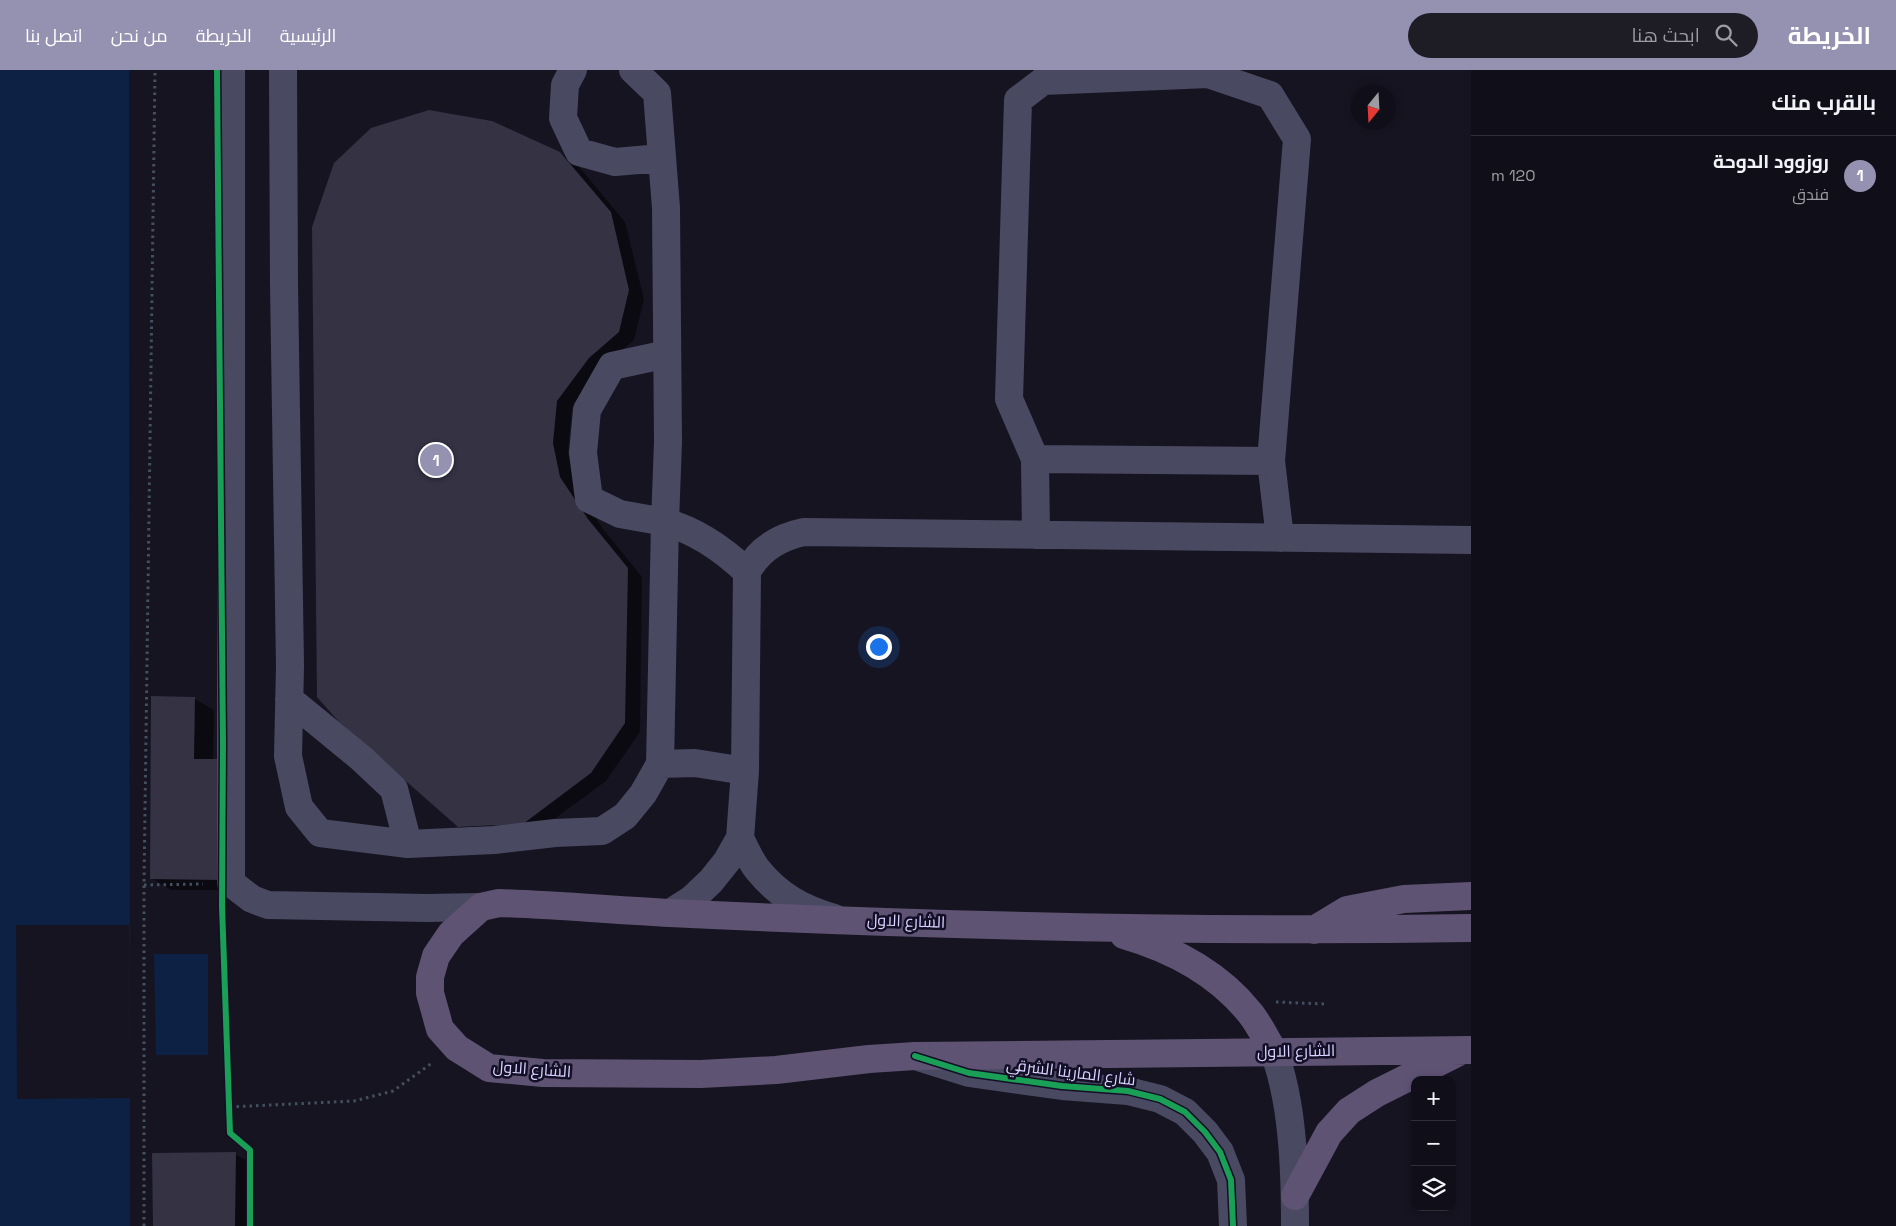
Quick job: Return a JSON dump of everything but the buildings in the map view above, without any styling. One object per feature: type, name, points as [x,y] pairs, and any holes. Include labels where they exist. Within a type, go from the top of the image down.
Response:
[{"type":"main road","points":[[1312,931],[1347,910],[1404,899],[1471,896]]},
{"type":"main road","name":"الشارع الاول","points":[[1467,1050],[915,1056],[869,1059],[776,1070],[702,1074],[544,1073],[489,1068],[457,1048],[440,1029],[430,993],[430,977],[436,956],[451,934],[480,907],[499,903],[670,913],[1098,928],[1312,931],[1471,928]]},
{"type":"main road","points":[[1098,928],[1143,941],[1179,956],[1208,973],[1233,994],[1250,1014],[1274,1052]]},
{"type":"main road","points":[[1295,1196],[1329,1133],[1349,1111],[1377,1093],[1467,1050]]},
{"type":"street","points":[[231,70],[231,883],[252,899],[268,906],[480,907]]},
{"type":"street","points":[[283,70],[284,285],[290,666],[288,756],[299,807],[320,833],[408,844],[494,840],[555,833],[602,831],[625,816],[643,794],[660,764],[664,522],[668,480],[666,208],[657,92],[633,70]]},
{"type":"street","points":[[573,70],[565,85],[563,118],[579,152],[615,162],[661,158]]},
{"type":"street","points":[[1036,535],[1035,459],[1009,399],[1018,100],[1043,82],[1208,74],[1270,95],[1297,139],[1271,462],[1280,538]]},
{"type":"street","points":[[667,354],[612,366],[587,410],[583,453],[589,499],[620,514],[684,527],[728,554],[748,572]]},
{"type":"street","points":[[1035,459],[1271,462]]},
{"type":"street","points":[[670,913],[692,899],[711,881],[727,862],[740,838],[745,771],[748,572],[763,551],[774,542],[788,535],[804,532],[1471,540]]},
{"type":"street","points":[[289,699],[361,758],[394,789],[408,844]]},
{"type":"street","points":[[660,764],[695,763],[745,771]]},
{"type":"street","points":[[740,838],[756,868],[779,892],[807,910],[838,919]]},
{"type":"street","points":[[1274,1052],[1286,1090],[1296,1226]]},
{"type":"street","name":"شارع المارينا الشرقي","points":[[915,1056],[970,1073],[1062,1086],[1128,1091],[1160,1099],[1185,1112],[1205,1132],[1220,1152],[1231,1180],[1233,1226]]},
{"type":"path","points":[[144,1226],[144,885],[155,70]]},
{"type":"path","points":[[144,885],[231,883]]},
{"type":"path","points":[[1269,1002],[1325,1004]]},
{"type":"path","points":[[230,1107],[354,1101],[393,1091],[432,1063]]},
{"type":"path","points":[[229,1098],[230,1116]]},
{"type":"water","points":[[0,70],[129,70],[130,1226],[0,1226]]},
{"type":"water","points":[[154,954],[208,954],[208,1055],[156,1055]]},
{"type":"pier","points":[[16,925],[129,925],[130,1098],[17,1099]]},
{"type":"cycle path","points":[[217,70],[223,743],[222,906],[230,1133],[250,1150],[250,1226]]},
{"type":"cycle path","points":[[915,1056],[969,1073],[1062,1086],[1128,1091],[1160,1099],[1185,1112],[1205,1132],[1220,1152],[1231,1180],[1233,1226]]},
{"type":"place","name":"روزوود الدوحة","points":[[436,460]]}]
